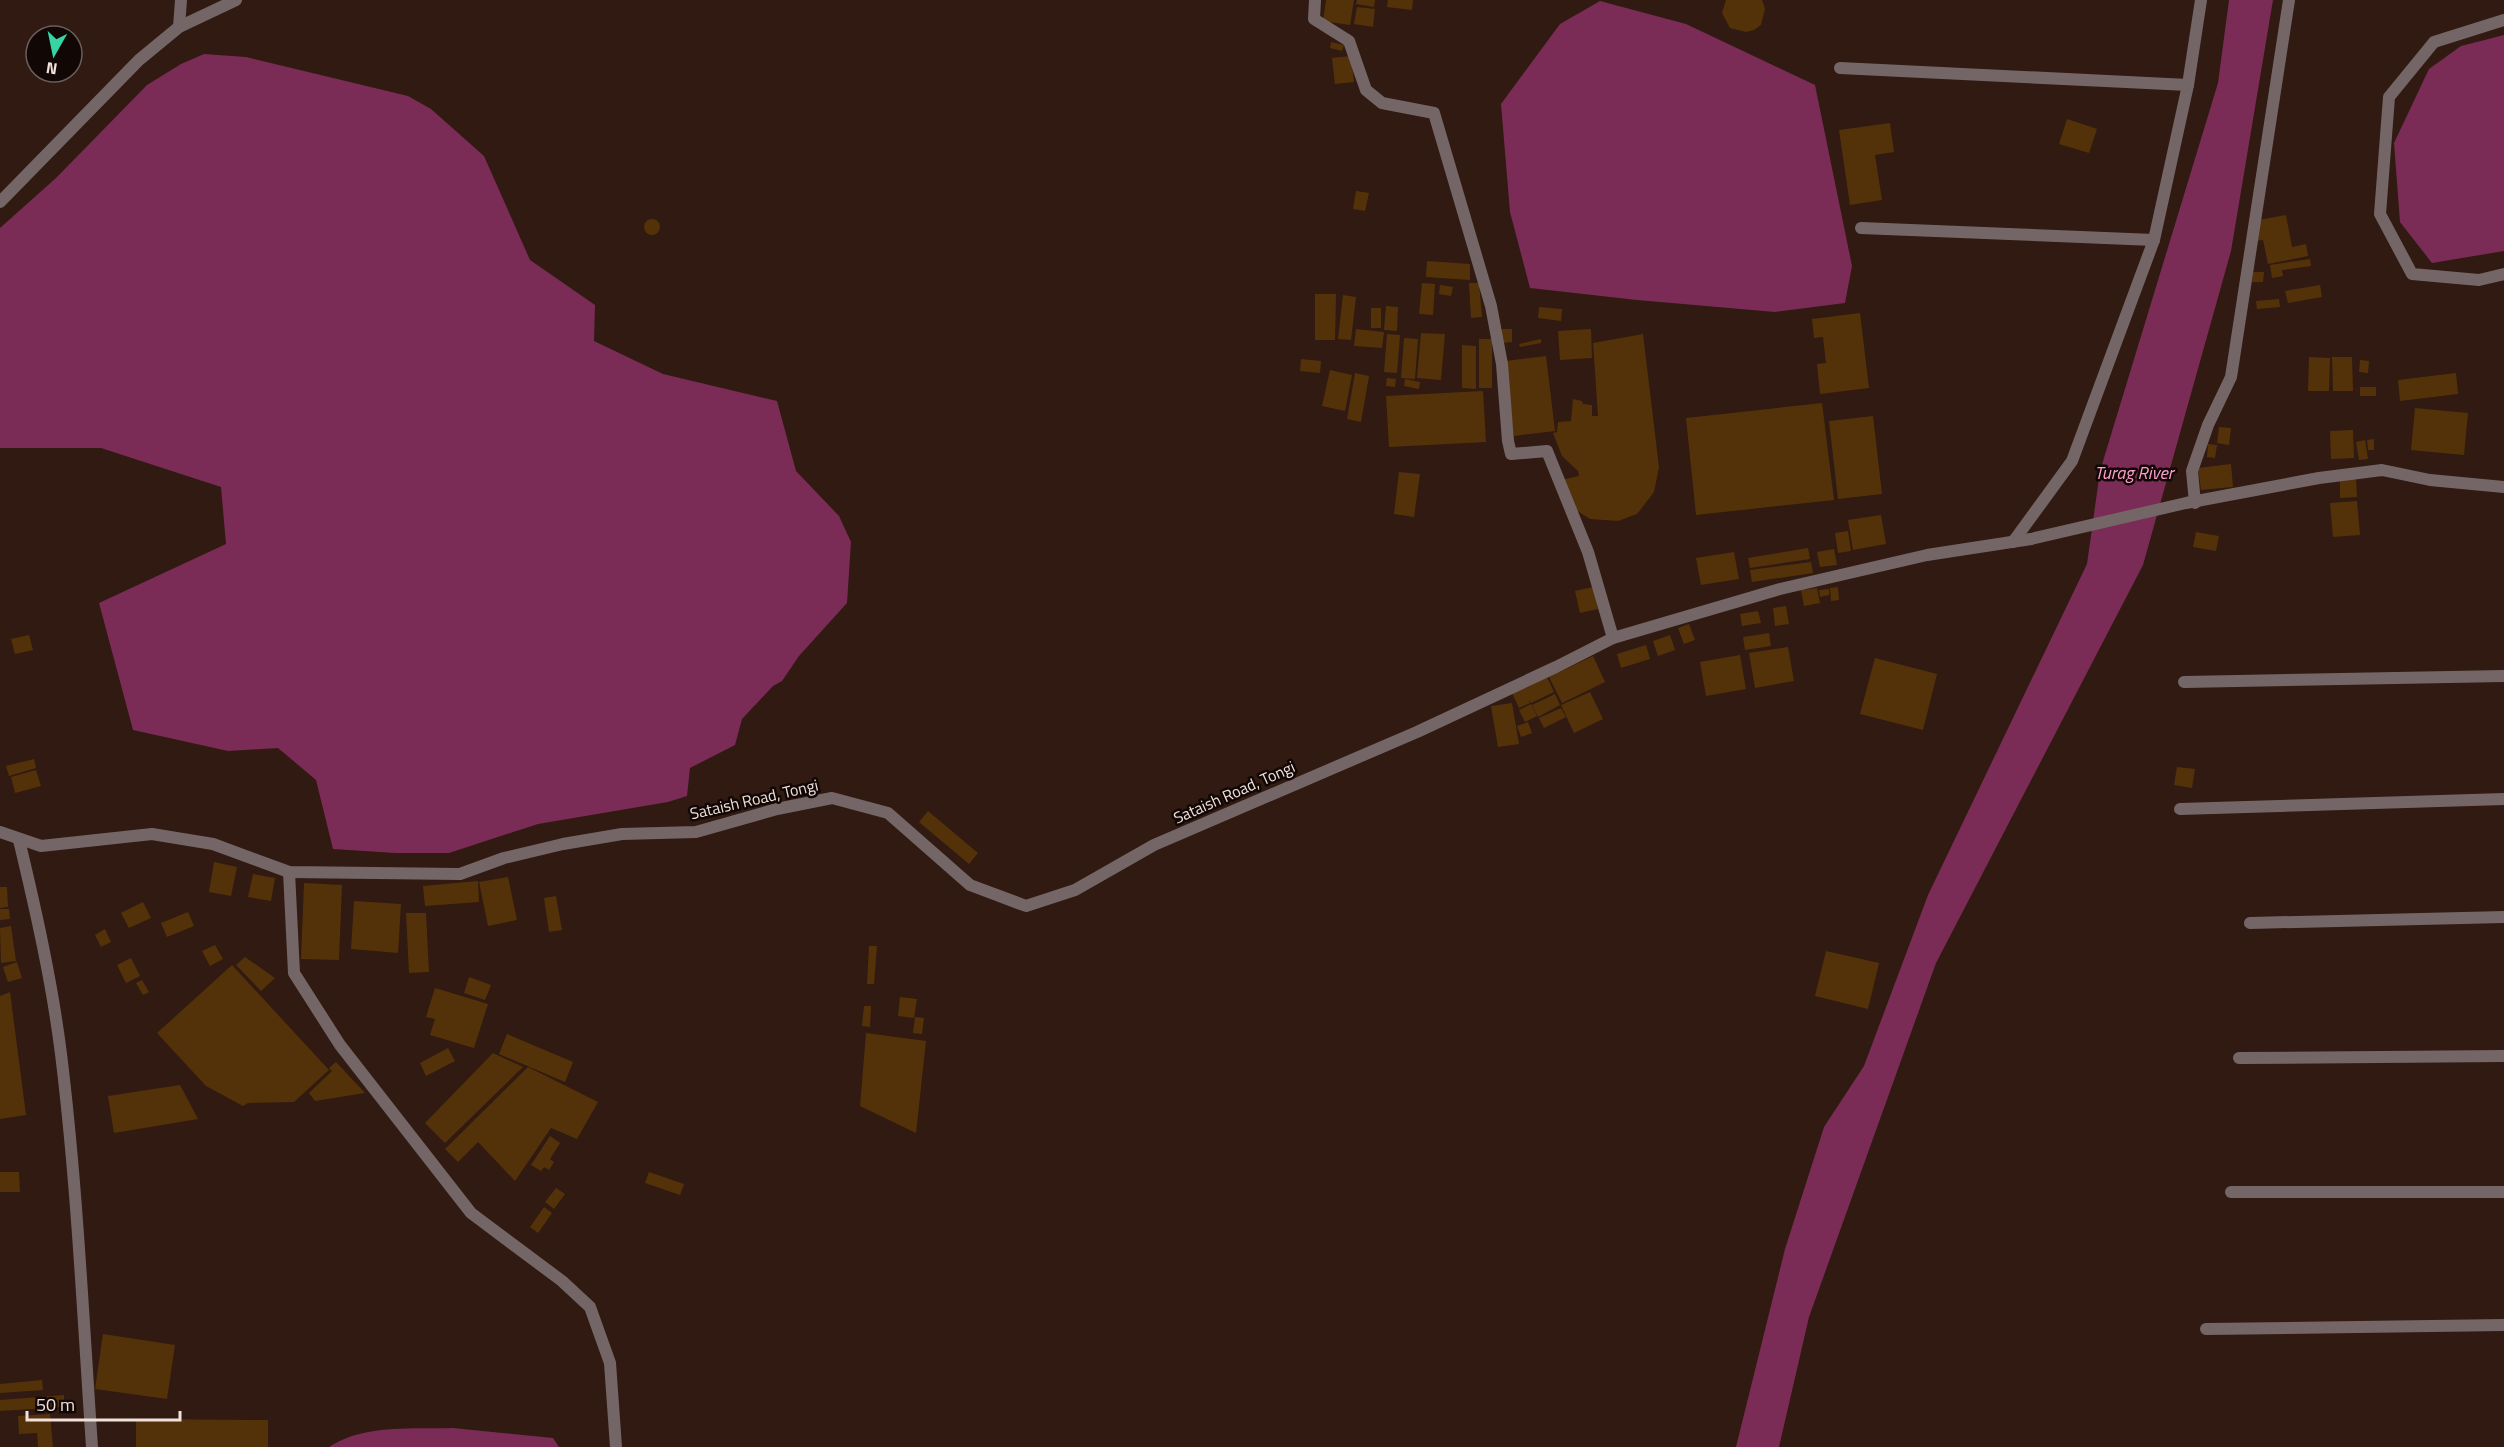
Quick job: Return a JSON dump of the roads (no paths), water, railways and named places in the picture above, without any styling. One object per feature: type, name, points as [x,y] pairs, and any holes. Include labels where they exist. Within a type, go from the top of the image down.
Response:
[{"type":"street","points":[[179,27],[181,0]]},
{"type":"street","points":[[0,202],[139,60],[179,27],[236,0]]},
{"type":"street","points":[[1315,0],[1314,19],[1349,41],[1366,90],[1382,103],[1434,113],[1491,306],[1502,364],[1511,454],[1547,451],[1588,552],[1613,638]]},
{"type":"street","points":[[2013,542],[2072,461],[2154,240],[2188,85],[2200,0]]},
{"type":"street","points":[[2191,503],[2192,471],[2208,425],[2231,377],[2233,367],[2289,0]]},
{"type":"street","points":[[2504,20],[2434,42],[2389,97],[2380,214],[2412,274],[2478,280],[2504,274]]},
{"type":"street","points":[[1840,68],[2188,85]]},
{"type":"street","points":[[1862,228],[2154,240]]},
{"type":"street","name":"Sataish Road, Tongi","points":[[0,832],[41,846],[152,834],[213,844],[289,872],[460,874],[504,858],[563,844],[622,834],[696,832],[777,809],[832,798],[888,813],[970,885],[1026,906],[1075,890],[1154,845],[1417,732],[1613,638],[1720,605],[1927,555],[2031,539],[2191,503],[2319,478],[2382,470],[2430,480],[2504,487]]},
{"type":"street","points":[[2184,682],[2504,676]]},
{"type":"street","points":[[2180,809],[2504,799]]},
{"type":"street","points":[[19,840],[37,917],[60,1053],[76,1215],[92,1447]]},
{"type":"street","points":[[289,872],[294,973],[340,1045],[471,1213],[562,1281],[590,1307],[609,1363],[616,1447]]},
{"type":"street","points":[[2250,923],[2504,917]]},
{"type":"street","points":[[2238,1058],[2504,1056]]},
{"type":"street","points":[[2231,1192],[2504,1192]]},
{"type":"street","points":[[2206,1329],[2504,1325]]},
{"type":"water","name":"Turag River","points":[[2229,0],[2273,0],[2231,251],[2143,565],[1936,963],[1809,1317],[1779,1447],[1736,1447],[1785,1249],[1824,1127],[1864,1066],[1928,895],[2087,564],[2100,471],[2218,83]]},
{"type":"water","points":[[1600,1],[1686,24],[1815,85],[1852,266],[1845,303],[1775,312],[1530,288],[1510,212],[1501,104],[1560,24]]},
{"type":"water","points":[[2504,35],[2504,251],[2432,263],[2400,222],[2394,143],[2429,69],[2461,46]]},
{"type":"water","points":[[204,54],[246,57],[408,96],[431,109],[484,156],[530,260],[595,305],[594,341],[663,374],[777,401],[796,471],[839,516],[851,542],[847,603],[799,656],[782,681],[773,686],[742,719],[735,745],[690,768],[687,796],[668,802],[538,824],[449,853],[395,853],[333,849],[316,780],[278,748],[228,751],[133,730],[99,603],[226,544],[221,487],[101,448],[0,448],[0,228],[56,178],[147,85],[181,64]]},
{"type":"water","points":[[453,1428],[553,1438],[559,1447],[329,1447],[357,1434],[373,1431]]}]
